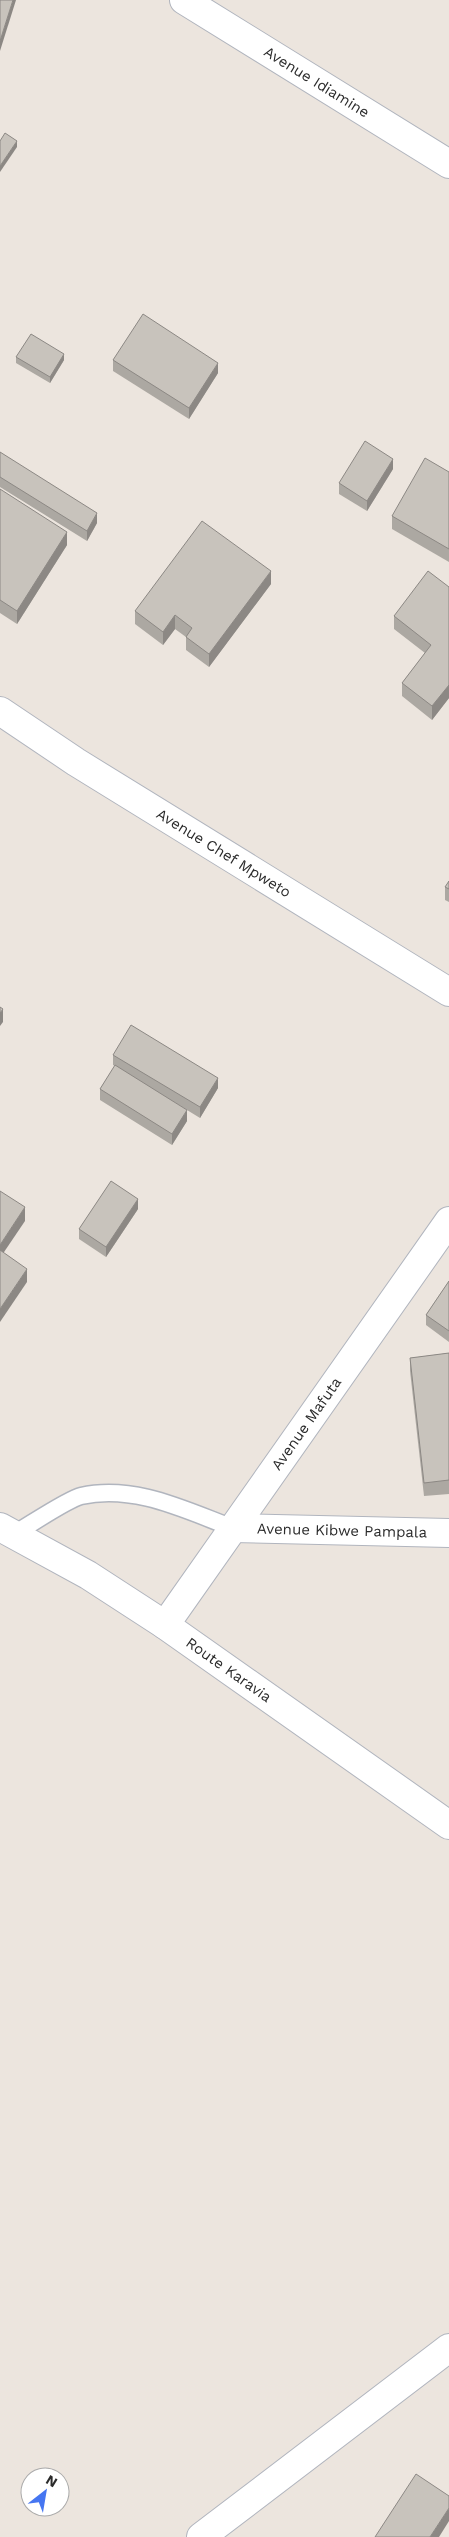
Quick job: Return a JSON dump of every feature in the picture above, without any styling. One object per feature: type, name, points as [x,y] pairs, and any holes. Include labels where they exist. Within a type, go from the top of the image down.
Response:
[{"type":"street","name":"Avenue Idiamine","points":[[184,0],[449,164]]},
{"type":"street","name":"Avenue Chef Mpweto","points":[[0,712],[76,762],[449,992]]},
{"type":"street","name":"Avenue Mafuta","points":[[165,1625],[449,1221]]},
{"type":"street","name":"Avenue Kibwe Pampala","points":[[233,1528],[449,1533]]},
{"type":"street","name":"Route Karavia","points":[[7,1531],[88,1575],[165,1625],[449,1825]]},
{"type":"street","points":[[201,2537],[449,2348]]},
{"type":"lane","points":[[7,1531],[80,1496],[126,1492],[177,1507],[233,1528]]},
{"type":"building","points":[[0,0],[13,0],[0,41]]},
{"type":"building","points":[[5,133],[17,141],[0,166],[0,141]]},
{"type":"building","points":[[143,314],[218,363],[189,408],[113,360]]},
{"type":"building","points":[[31,334],[64,354],[50,377],[16,357]]},
{"type":"building","points":[[365,441],[393,459],[367,501],[339,483]]},
{"type":"building","points":[[0,452],[97,513],[87,531],[0,477]]},
{"type":"building","points":[[425,458],[449,472],[449,549],[392,516]]},
{"type":"building","points":[[0,489],[67,532],[17,611],[0,600]]},
{"type":"building","points":[[202,521],[271,571],[209,654],[186,637],[192,628],[175,615],[163,632],[135,611]]},
{"type":"building","points":[[428,571],[449,587],[449,685],[432,706],[402,683],[431,645],[394,616]]},
{"type":"building","points":[[449,881],[449,889],[445,887]]},
{"type":"building","points":[[131,1025],[218,1078],[200,1107],[113,1055]]},
{"type":"building","points":[[115,1065],[187,1110],[172,1134],[100,1089]]},
{"type":"building","points":[[111,1181],[138,1199],[106,1247],[79,1229]]},
{"type":"building","points":[[0,1191],[25,1207],[0,1245]]},
{"type":"building","points":[[0,1250],[27,1269],[0,1309]]},
{"type":"building","points":[[449,1281],[449,1331],[426,1315]]},
{"type":"building","points":[[449,1353],[449,1480],[424,1483],[410,1358]]},
{"type":"building","points":[[416,2474],[449,2496],[449,2508],[430,2537],[375,2537]]}]
